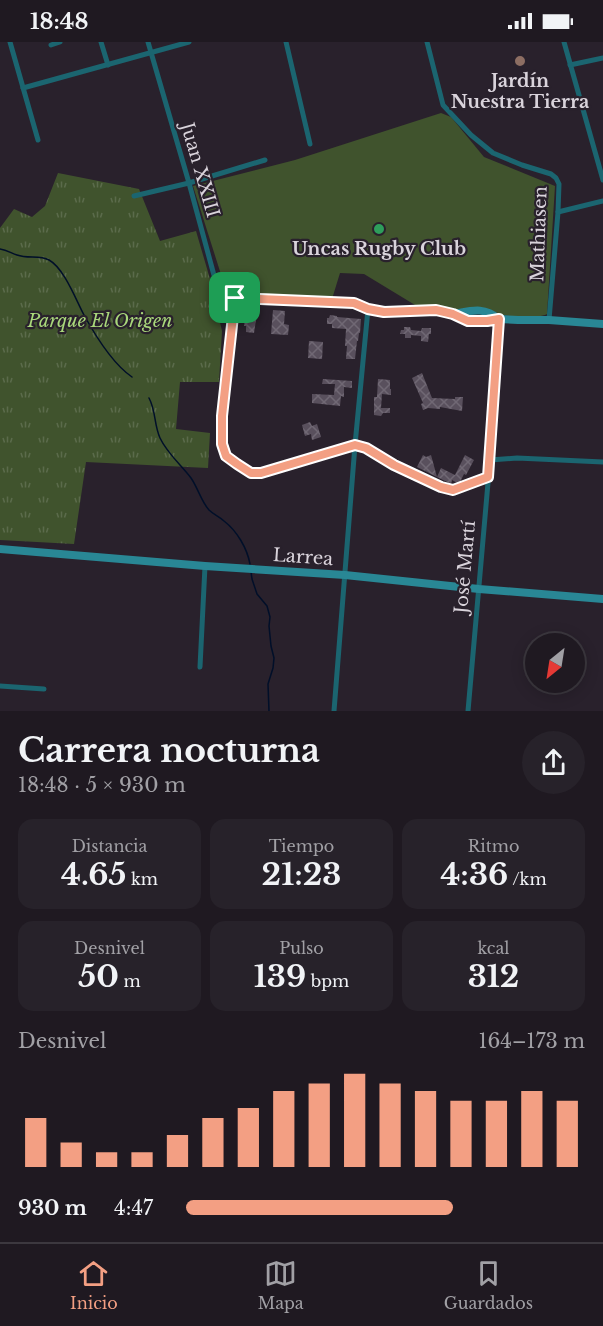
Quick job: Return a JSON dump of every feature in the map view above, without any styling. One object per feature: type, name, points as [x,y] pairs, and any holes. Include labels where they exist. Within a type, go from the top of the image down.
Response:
[{"type":"street","points":[[10,42],[38,140]]},
{"type":"street","points":[[51,45],[60,42]]},
{"type":"street","points":[[101,42],[108,65]]},
{"type":"street","name":"Juan XXIII","points":[[148,42],[216,284],[226,294],[235,298]]},
{"type":"street","points":[[23,88],[189,42]]},
{"type":"street","points":[[286,42],[310,144]]},
{"type":"street","name":"Mathiasen","points":[[427,42],[443,105],[471,135],[493,153],[551,174],[559,184],[549,320]]},
{"type":"street","points":[[564,42],[603,180]]},
{"type":"street","points":[[570,65],[603,58]]},
{"type":"street","points":[[134,196],[189,183],[265,160]]},
{"type":"street","points":[[558,212],[603,201]]},
{"type":"street","points":[[488,477],[453,490],[441,487],[394,465],[366,448],[355,445],[261,473],[251,473],[226,456],[222,444],[222,416],[235,298],[354,303],[368,309],[392,312],[436,310],[453,314],[478,310],[489,312],[499,319],[603,324]]},
{"type":"street","points":[[334,711],[368,309]]},
{"type":"street","name":"José Martí","points":[[468,711],[490,460],[499,319]]},
{"type":"street","points":[[490,460],[603,462]]},
{"type":"street","name":"Larrea","points":[[0,549],[345,575],[603,599]]},
{"type":"street","points":[[201,667],[205,566]]},
{"type":"street","points":[[0,686],[44,689]]},
{"type":"green space","name":"Uncas Rugby Club","points":[[441,113],[451,117],[484,157],[555,186],[547,314],[528,319],[503,315],[490,310],[452,311],[420,308],[364,274],[340,273],[332,299],[237,294],[224,284],[193,186],[295,160]]},
{"type":"green space","name":"Parque El Origen","points":[[58,173],[139,189],[160,241],[196,231],[222,331],[219,382],[180,382],[176,429],[210,433],[208,468],[86,462],[74,544],[0,540],[0,228],[14,209],[32,217],[45,206]]},
{"type":"building","points":[[273,310],[285,311],[284,324],[289,325],[288,335],[271,334]]},
{"type":"building","points":[[246,311],[254,311],[254,320],[256,320],[254,333],[246,332],[246,326],[244,326]]},
{"type":"building","points":[[330,315],[361,319],[355,359],[346,359],[346,329],[332,328],[332,324],[327,324],[327,318]]},
{"type":"building","points":[[404,327],[421,331],[422,328],[431,328],[428,342],[421,341],[421,336],[411,335],[411,338],[405,338],[405,334],[400,334]]},
{"type":"building","points":[[309,341],[323,342],[322,359],[308,358]]},
{"type":"building","points":[[422,373],[432,398],[463,397],[462,411],[440,407],[440,409],[423,410],[421,404],[423,403],[412,378]]},
{"type":"building","points":[[323,379],[352,381],[352,388],[344,387],[344,397],[341,396],[340,406],[312,403],[312,394],[334,395],[335,384],[322,384]]},
{"type":"building","points":[[378,379],[390,380],[391,389],[391,395],[382,394],[381,408],[390,408],[390,413],[383,413],[381,416],[374,415],[374,397],[377,397]]},
{"type":"building","points":[[310,422],[312,426],[317,424],[321,437],[312,440],[311,434],[305,436],[302,425]]},
{"type":"building","points":[[423,455],[426,457],[431,455],[437,477],[417,467]]},
{"type":"building","points":[[465,455],[474,460],[459,484],[452,480],[451,484],[437,477],[441,468],[455,475]]},
{"type":"waterway","points":[[0,249],[21,256],[49,260],[54,264],[65,277],[99,340],[118,365],[132,377]]},
{"type":"waterway","points":[[149,398],[158,433],[163,443],[191,478],[209,510],[229,525],[241,540],[250,564]]},
{"type":"waterway","points":[[251,572],[257,594],[267,606],[270,617],[269,626],[274,658],[268,684],[269,711]]},
{"type":"place","name":"Jardín Nuestra Tierra","points":[[520,61]]},
{"type":"place","name":"Uncas Rugby Club","points":[[379,229]]},
{"type":"route","points":[[235,298],[354,303],[384,312],[436,310],[468,321],[499,319],[488,477],[453,490],[425,480],[366,448],[355,445],[261,473],[251,473],[237,464],[226,456],[222,444],[222,416],[235,298]]}]
